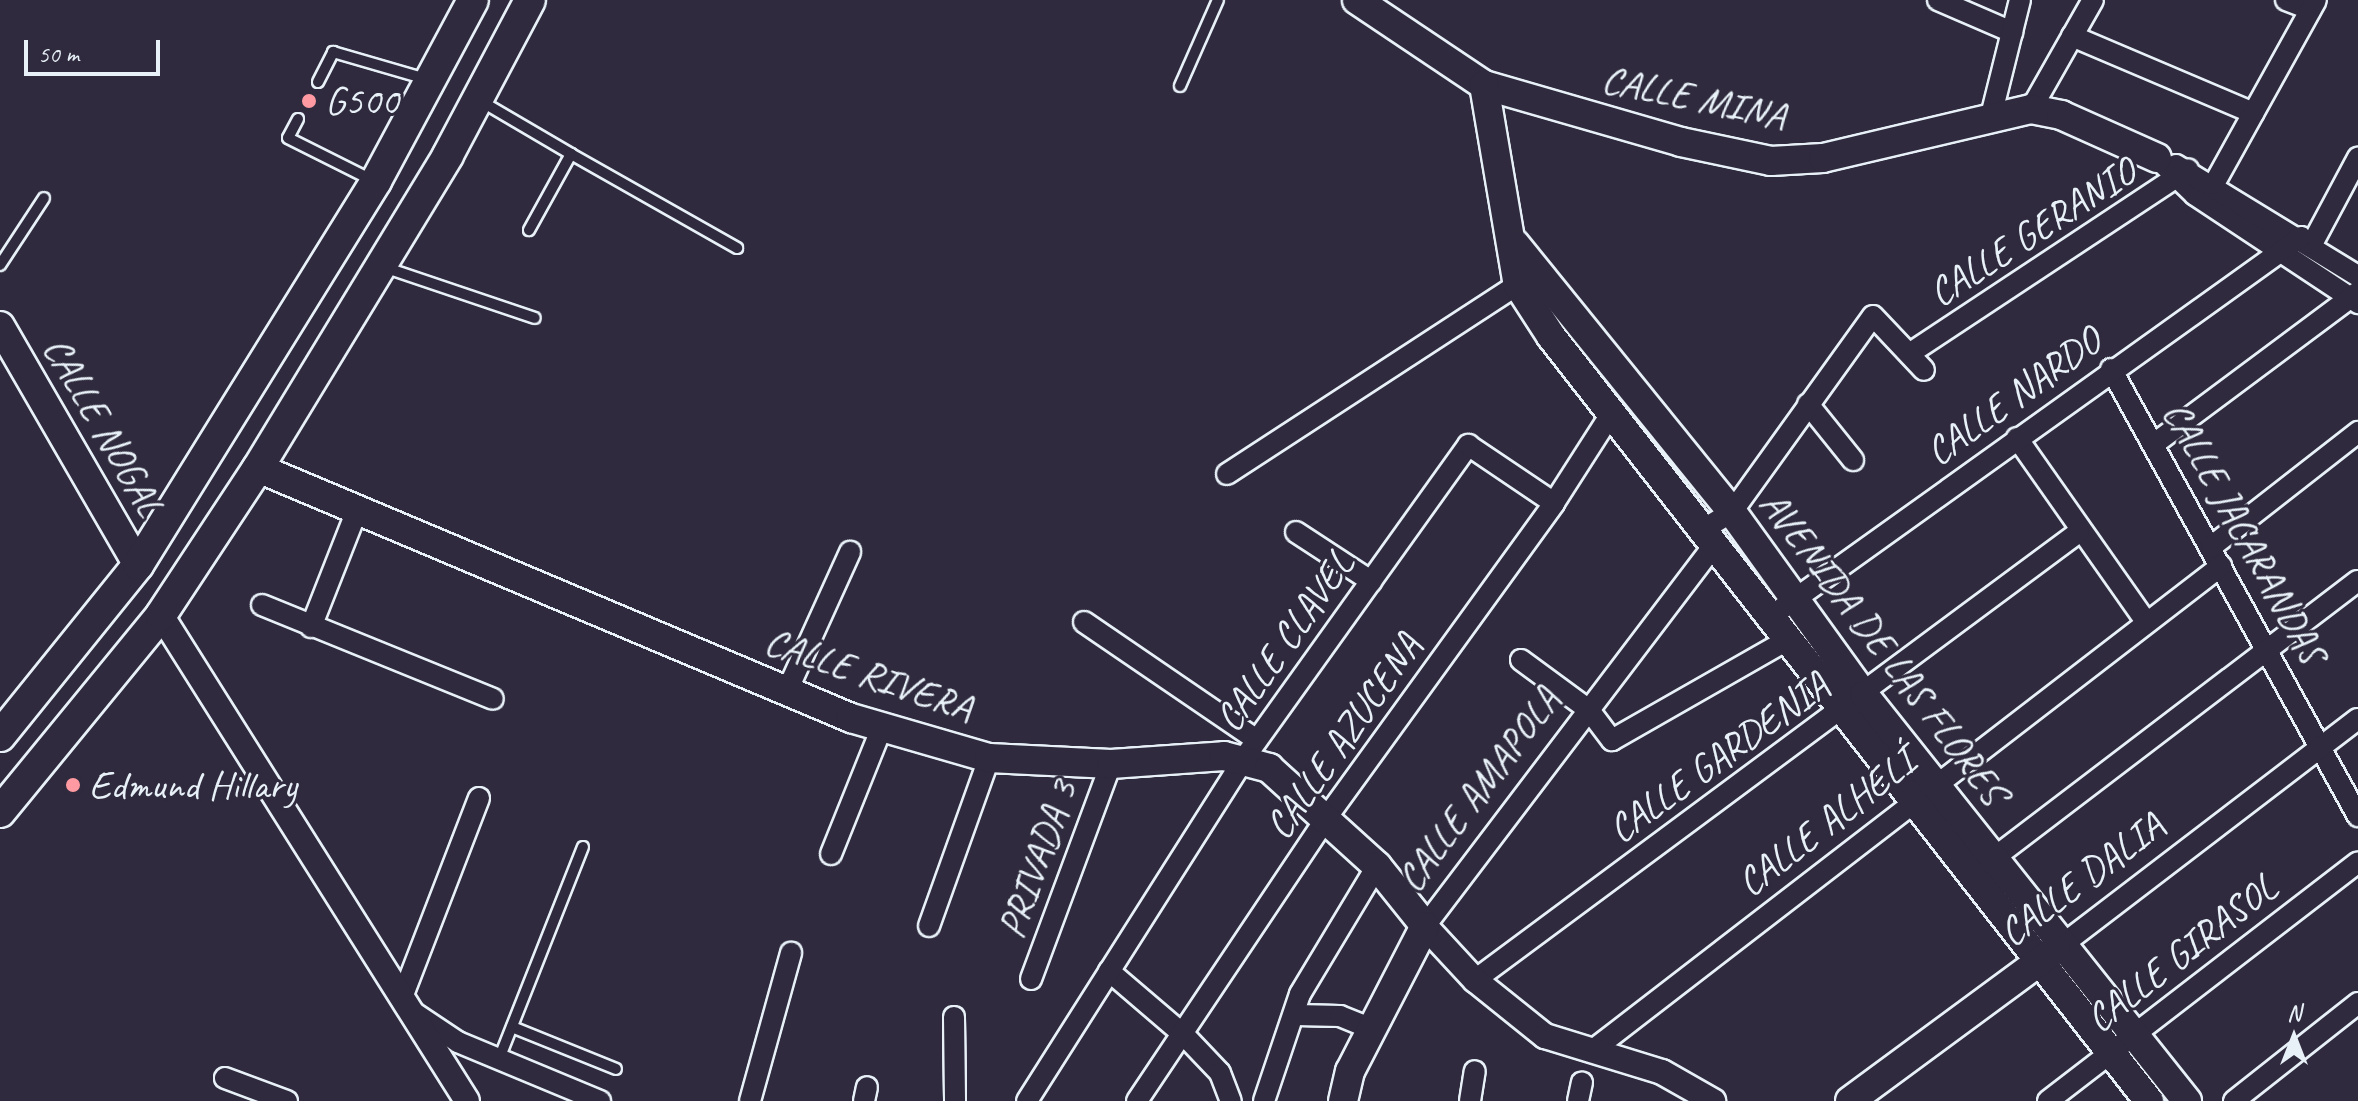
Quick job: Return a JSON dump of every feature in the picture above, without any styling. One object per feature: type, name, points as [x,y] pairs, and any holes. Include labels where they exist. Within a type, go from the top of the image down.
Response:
[{"type":"main road","points":[[0,736],[138,565],[376,181],[473,0]]},
{"type":"main road","points":[[0,812],[161,615],[258,468],[382,266],[530,0]]},
{"type":"main road","points":[[1376,5],[1484,85],[1515,243],[1527,279]]},
{"type":"main road","name":"CALLE MINA","points":[[1484,85],[1681,142],[1771,161],[1823,158],[2031,109]]},
{"type":"main road","points":[[2031,109],[2061,115],[2157,158]]},
{"type":"main road","name":"AVENIDA DE LAS FLORES","points":[[1527,279],[1611,414],[1707,539],[1781,609],[1923,792],[1974,875],[2134,1036],[2187,1101]]},
{"type":"main road","name":"AVENIDA DE LAS FLORES","points":[[1527,279],[1732,512],[1781,609],[1789,639],[1854,703]]},
{"type":"main road","name":"CALLE NOGAL","points":[[0,326],[138,565]]},
{"type":"main road","name":"CALLE RIVERA","points":[[258,468],[787,691],[882,727],[989,758],[1111,764],[1251,749]]},
{"type":"main road","points":[[1251,749],[1377,866],[1425,926]]},
{"type":"main road","name":"AVENIDA DE LAS FLORES","points":[[1923,792],[1995,856],[2111,1053],[2149,1101]]},
{"type":"main road","name":"CALLE AMAPOLA","points":[[1343,1101],[1350,1071],[1425,926]]},
{"type":"main road","name":"CALLE DALIA","points":[[1850,1101],[2052,952]]},
{"type":"street","points":[[1938,0],[2012,32]]},
{"type":"street","points":[[1991,116],[2020,0]]},
{"type":"street","points":[[2031,109],[2093,0]]},
{"type":"street","points":[[2214,184],[2313,5],[2286,0]]},
{"type":"street","points":[[2072,36],[2253,113]]},
{"type":"street","points":[[2154,444],[2355,298],[2280,251],[2157,158]]},
{"type":"street","points":[[2306,241],[2358,158]]},
{"type":"street","points":[[2182,175],[2214,184],[2358,276]]},
{"type":"street","name":"CALLE GERANIO","points":[[1912,352],[2182,175]]},
{"type":"street","name":"CALLE NARDO","points":[[1781,609],[2111,369],[2280,251],[2306,241]]},
{"type":"street","points":[[1227,474],[1527,279]]},
{"type":"street","name":"CALLE GERANIO","points":[[1732,512],[1873,316],[1912,352],[1924,370]]},
{"type":"street","name":"CALLE JACARANDAS","points":[[2111,369],[2268,645],[2358,816]]},
{"type":"street","points":[[1808,404],[1853,460]]},
{"type":"street","name":"CALLE AZUCENA","points":[[1137,1101],[1327,817],[1554,503],[1611,414]]},
{"type":"street","points":[[1641,453],[1666,437]]},
{"type":"street","points":[[2211,547],[2354,437]]},
{"type":"street","points":[[2017,438],[2079,532],[2145,620]]},
{"type":"street","name":"CALLE CLAVEL","points":[[1027,1101],[1251,749],[1468,445],[1554,503]]},
{"type":"street","points":[[311,627],[357,510]]},
{"type":"street","points":[[1707,539],[1732,512]]},
{"type":"street","points":[[1296,532],[1371,581]]},
{"type":"street","name":"CALLE GARDENIA","points":[[1475,980],[1854,703],[2079,532]]},
{"type":"street","name":"CALLE AMAPOLA","points":[[1425,926],[1589,710],[1707,539]]},
{"type":"street","points":[[787,691],[850,552]]},
{"type":"street","name":"CALLE ALHELÍ","points":[[1593,1050],[2145,620],[2221,566]]},
{"type":"street","points":[[1974,875],[2268,645],[2358,581]]},
{"type":"street","points":[[262,605],[493,699]]},
{"type":"street","points":[[161,615],[467,1101]]},
{"type":"street","points":[[1084,622],[1251,749]]},
{"type":"street","points":[[1521,660],[1589,710],[1612,740],[1789,639]]},
{"type":"street","name":"CALLE DALIA","points":[[2052,952],[2322,743],[2358,719]]},
{"type":"street","points":[[831,854],[882,727]]},
{"type":"street","points":[[929,926],[989,758]]},
{"type":"street","name":"PRIVADA 3","points":[[1031,979],[1111,764]]},
{"type":"street","points":[[408,1004],[479,798]]},
{"type":"street","name":"CALLE GIRASOL","points":[[2048,1101],[2358,862]]},
{"type":"street","points":[[1264,1101],[1296,1015],[1300,994],[1377,866]]},
{"type":"street","points":[[1425,926],[1475,980],[1545,1036],[1662,1072],[1713,1101]]},
{"type":"street","points":[[750,1101],[791,953]]},
{"type":"street","points":[[1109,971],[1184,1035],[1220,1073],[1231,1101]]},
{"type":"street","points":[[2234,1101],[2358,1003]]},
{"type":"street","points":[[408,1004],[458,1042],[600,1101]]},
{"type":"street","points":[[1296,1015],[1340,1016],[1372,1029]]},
{"type":"street","points":[[954,1017],[955,1101]]},
{"type":"street","points":[[1470,1101],[1475,1071]]},
{"type":"street","points":[[225,1078],[287,1101]]},
{"type":"lane","points":[[1180,86],[1218,0]]},
{"type":"lane","points":[[318,82],[333,52],[430,80]]},
{"type":"lane","points":[[477,99],[737,248]]},
{"type":"lane","points":[[298,119],[288,138],[376,181]]},
{"type":"lane","points":[[529,230],[571,154]]},
{"type":"lane","points":[[0,265],[44,198]]},
{"type":"lane","points":[[382,266],[535,318]]},
{"type":"lane","points":[[499,1059],[583,847]]},
{"type":"lane","points":[[512,1027],[616,1069]]},
{"type":"place","name":"G500","points":[[309,101]]},
{"type":"place","name":"Edmund Hillary","points":[[73,785]]}]
